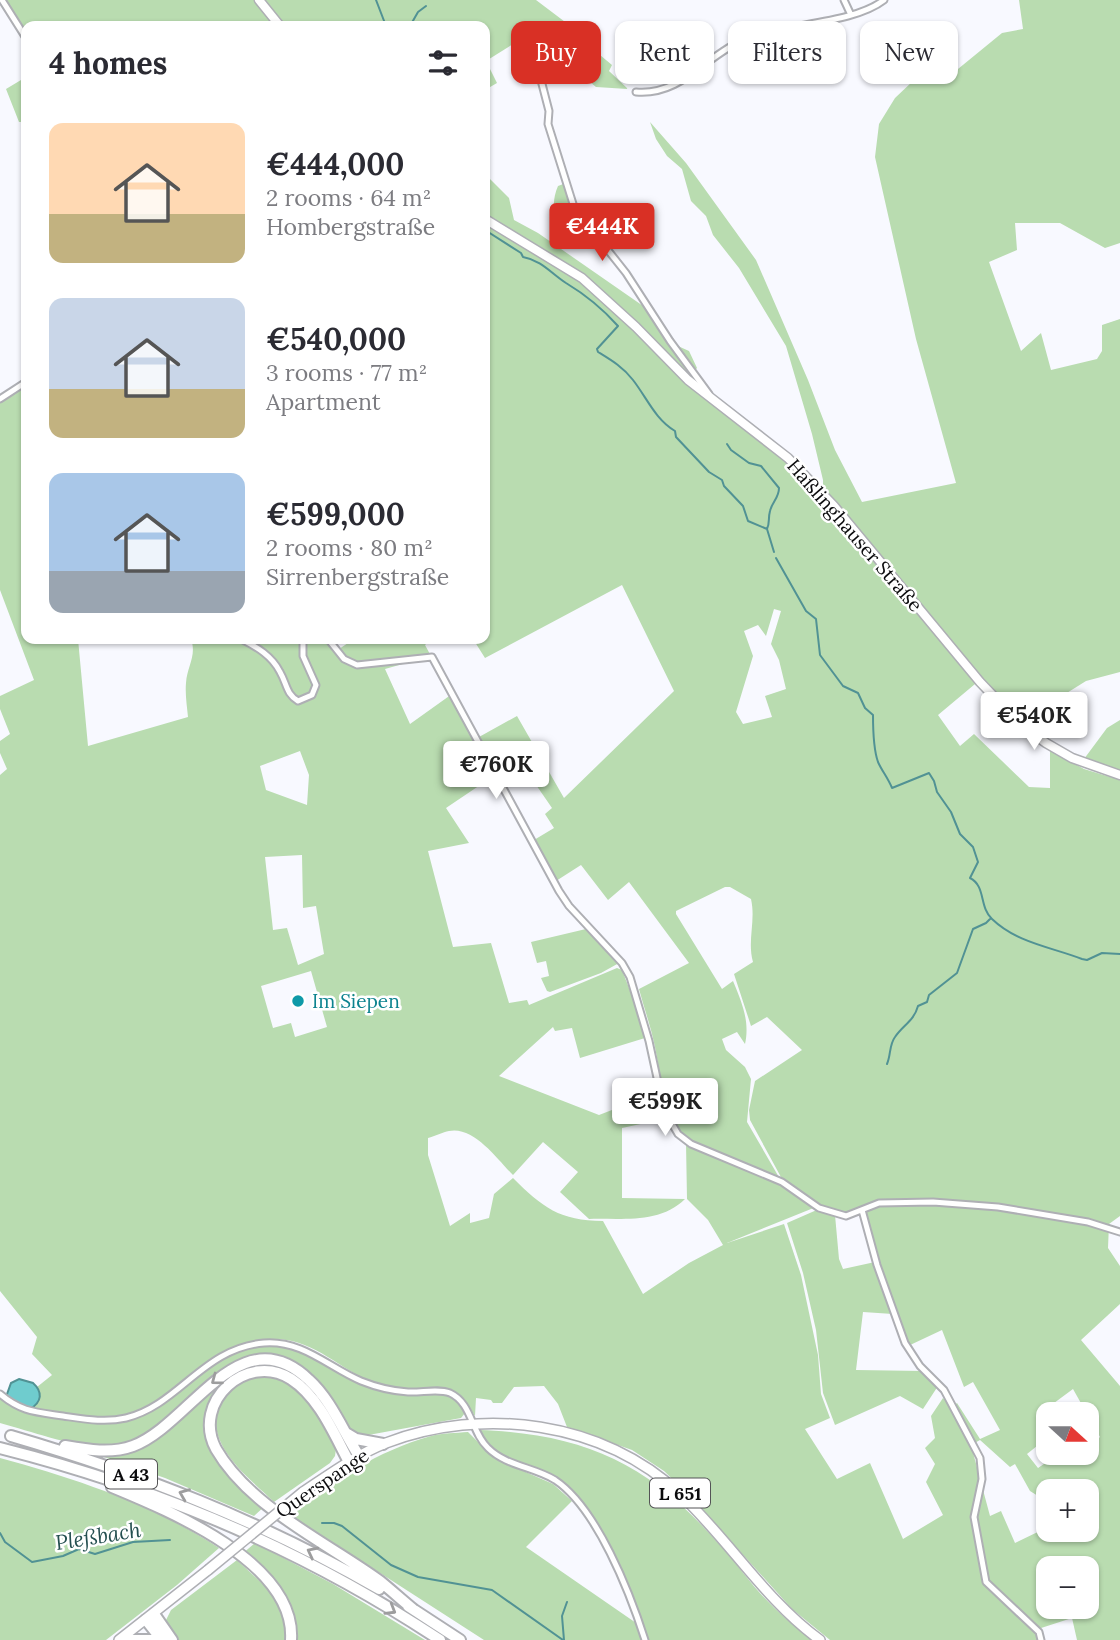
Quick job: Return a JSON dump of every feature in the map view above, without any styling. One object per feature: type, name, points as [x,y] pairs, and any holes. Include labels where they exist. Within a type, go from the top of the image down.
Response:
[{"type":"highway","points":[[5,1435],[97,1451],[134,1446],[157,1433],[219,1377],[246,1363],[263,1361],[288,1366],[309,1379],[327,1402],[359,1456]]},
{"type":"highway","points":[[349,1462],[314,1401],[297,1383],[284,1376],[268,1371],[243,1375],[219,1394],[210,1424],[212,1437],[231,1470],[285,1519],[381,1582],[414,1610]]},
{"type":"highway","points":[[344,1432],[356,1438],[383,1444]]},
{"type":"highway","name":"A 43","points":[[5,1435],[99,1463],[229,1512],[340,1567],[460,1640]]},
{"type":"highway","name":"A 43","points":[[0,1448],[38,1457],[135,1488],[234,1528],[341,1581],[440,1640]]},
{"type":"highway","points":[[38,1457],[166,1510],[233,1549],[282,1599],[289,1618],[290,1640]]},
{"type":"highway","points":[[150,1617],[162,1640]]},
{"type":"highway","points":[[150,1617],[172,1640]]},
{"type":"highway","points":[[126,1640],[155,1640]]},
{"type":"main road","points":[[258,0],[276,21]]},
{"type":"main road","name":"Haßlinghauser Straße","points":[[490,222],[582,278],[636,327],[688,380],[806,474],[980,682],[1020,724],[1072,758],[1120,775]]},
{"type":"main road","name":"Querspange","points":[[119,1640],[303,1492],[359,1456],[383,1444],[435,1428],[472,1424],[518,1424],[548,1428],[606,1445],[634,1459],[683,1496],[768,1593],[820,1640]]},
{"type":"street","points":[[2,0],[21,30]]},
{"type":"street","points":[[844,0],[851,15]]},
{"type":"street","points":[[636,92],[656,92],[688,79],[725,48],[748,38],[800,24],[867,11],[884,0]]},
{"type":"street","points":[[542,84],[549,111],[548,124],[579,223],[603,244],[626,272],[712,400]]},
{"type":"street","points":[[0,399],[21,385]]},
{"type":"street","points":[[251,644],[270,658],[281,673],[290,696],[298,701],[312,695],[316,685],[303,656],[303,644]]},
{"type":"street","points":[[332,644],[344,659],[357,665],[432,657],[559,891],[569,906],[622,963],[630,977],[649,1041],[664,1110],[678,1134],[691,1144],[782,1182],[819,1208],[846,1216],[879,1203],[933,1202],[999,1207],[1088,1222],[1120,1232]]},
{"type":"street","points":[[862,1210],[876,1262],[905,1343],[915,1359],[944,1390],[980,1458],[982,1479],[974,1517],[986,1582],[1040,1632],[1041,1640]]},
{"type":"street","points":[[0,1394],[13,1405],[26,1410],[97,1420],[127,1418],[150,1409],[205,1366],[229,1352],[256,1344],[276,1343],[288,1344],[311,1353],[350,1375],[381,1388],[409,1392],[447,1392],[464,1404],[474,1431],[495,1455],[555,1481],[574,1498],[588,1516],[623,1581],[634,1603],[645,1640]]},
{"type":"green space","points":[[4,0],[536,0],[564,21],[511,21],[511,45],[490,58],[490,21],[21,21],[21,28]]},
{"type":"green space","points":[[1019,0],[1120,0],[1120,243],[1105,248],[1060,223],[1015,223],[1017,250],[989,262],[1021,351],[1041,333],[1051,370],[1097,359],[1102,351],[1102,325],[1120,319],[1120,672],[1086,681],[1022,721],[981,679],[938,715],[960,746],[974,734],[1029,787],[1050,788],[1050,750],[1084,769],[1120,780],[1120,1216],[1109,1224],[1108,1248],[1120,1266],[1120,1304],[1081,1340],[1120,1386],[1120,1640],[1077,1640],[1072,1619],[1099,1619],[1099,1556],[1036,1556],[1036,1619],[1069,1619],[1038,1629],[1040,1640],[830,1640],[792,1609],[664,1471],[632,1450],[567,1427],[558,1404],[544,1386],[514,1387],[502,1403],[476,1398],[475,1416],[457,1396],[446,1391],[384,1386],[360,1377],[316,1350],[292,1341],[272,1339],[242,1345],[215,1358],[261,1347],[289,1347],[316,1357],[366,1384],[402,1393],[444,1395],[460,1404],[465,1413],[461,1418],[363,1436],[350,1428],[329,1394],[309,1372],[281,1359],[266,1357],[236,1363],[221,1370],[156,1430],[135,1441],[119,1445],[67,1442],[0,1423],[0,1396],[25,1411],[53,1417],[30,1409],[40,1399],[37,1387],[52,1375],[32,1354],[37,1337],[0,1291],[0,775],[7,769],[0,753],[0,741],[10,734],[0,709],[0,696],[34,680],[0,590],[0,402],[21,388],[21,644],[78,644],[88,746],[188,717],[186,687],[193,644],[336,644],[339,649],[346,644],[426,644],[431,656],[385,669],[410,724],[452,694],[492,777],[446,808],[469,843],[428,851],[453,947],[491,943],[509,1003],[527,1000],[529,1005],[617,968],[622,970],[645,1038],[580,1058],[572,1028],[555,1031],[553,1027],[499,1076],[599,1115],[656,1093],[664,1119],[622,1128],[622,1198],[685,1199],[664,1213],[652,1216],[589,1219],[560,1192],[578,1172],[543,1142],[513,1175],[476,1139],[458,1131],[449,1131],[428,1138],[428,1155],[450,1226],[470,1213],[470,1223],[489,1218],[494,1194],[513,1178],[533,1197],[563,1215],[588,1220],[603,1221],[643,1294],[689,1263],[723,1245],[708,1220],[687,1199],[686,1143],[781,1183],[816,1207],[727,1243],[784,1224],[801,1275],[818,1355],[821,1394],[830,1418],[805,1429],[837,1479],[870,1463],[903,1539],[943,1515],[926,1482],[935,1464],[925,1448],[935,1438],[931,1416],[943,1398],[952,1407],[957,1403],[980,1439],[1000,1430],[973,1382],[964,1387],[942,1330],[908,1346],[896,1307],[891,1304],[863,1210],[878,1202],[845,1215],[821,1207],[782,1179],[750,1120],[749,1110],[755,1081],[802,1050],[767,1017],[751,1026],[734,974],[753,962],[751,899],[725,887],[676,911],[676,914],[722,989],[733,981],[746,1020],[745,1044],[737,1032],[722,1039],[726,1050],[745,1067],[751,1079],[747,1122],[780,1179],[689,1141],[673,1121],[664,1097],[653,1040],[639,989],[689,963],[629,882],[608,900],[581,865],[556,881],[534,840],[554,828],[545,814],[552,808],[523,766],[501,777],[479,737],[517,716],[564,798],[674,691],[622,585],[485,658],[476,644],[490,644],[490,179],[509,198],[514,220],[538,233],[646,308],[669,342],[689,351],[697,368],[686,381],[786,460],[820,492],[963,657],[823,489],[812,434],[786,346],[739,268],[713,235],[706,216],[691,201],[682,169],[667,156],[656,139],[650,122],[686,163],[756,260],[835,450],[862,502],[956,483],[916,339],[875,157],[879,124],[895,98],[910,84],[958,84],[958,69],[1002,33],[1023,29]],"holes":[[[774,609],[781,611],[771,644],[779,660],[786,689],[765,696],[772,717],[743,724],[736,712],[753,656],[744,631],[758,625],[766,636]],[[300,751],[309,775],[307,805],[266,790],[260,766]],[[302,855],[303,908],[316,906],[324,954],[298,965],[287,928],[273,930],[265,857]],[[311,971],[327,1027],[295,1037],[291,1023],[273,1028],[261,986]]]},
{"type":"green space","points":[[601,56],[612,65],[609,71],[615,77],[615,84],[623,84],[628,89],[596,87],[592,84],[601,84]]},
{"type":"green space","points":[[490,69],[497,83],[490,87]]},
{"type":"green space","points":[[21,80],[21,122],[19,122],[6,89]]},
{"type":"green space","points":[[566,183],[578,225],[577,230],[570,233],[566,228],[555,230],[554,226],[558,222],[554,209],[555,195],[558,186]]},
{"type":"green space","points":[[1120,720],[1120,770],[1084,759],[1107,728]]},
{"type":"green space","points":[[586,929],[619,963],[601,973],[547,991],[541,978],[549,976],[546,961],[537,963],[531,942]]},
{"type":"green space","points":[[819,1209],[835,1215],[839,1259],[843,1269],[875,1262],[893,1314],[863,1312],[856,1370],[923,1371],[938,1386],[923,1409],[900,1396],[835,1425],[823,1393],[816,1330],[803,1273],[787,1223]]},
{"type":"green space","points":[[253,1364],[275,1364],[305,1379],[348,1447],[346,1448],[309,1389],[257,1367],[239,1372],[223,1384],[210,1439],[266,1505],[254,1516],[165,1478],[95,1454],[131,1450],[209,1388]]},
{"type":"green space","points":[[267,1375],[283,1379],[300,1391],[322,1419],[336,1449],[330,1463],[274,1502],[228,1456],[216,1427],[217,1413],[228,1392],[243,1381]]},
{"type":"green space","points":[[479,1430],[551,1438],[582,1446],[639,1473],[692,1515],[765,1599],[811,1640],[647,1640],[613,1554],[574,1496],[551,1477],[504,1457],[490,1446]]},
{"type":"green space","points":[[468,1432],[494,1458],[553,1484],[572,1501],[526,1547],[639,1625],[643,1640],[484,1640],[290,1515],[339,1479],[392,1450],[431,1436]]},
{"type":"green space","points":[[0,1458],[113,1494],[167,1518],[219,1548],[177,1585],[106,1640],[0,1640]]},
{"type":"green space","points":[[255,1543],[333,1584],[425,1640],[296,1640],[292,1612],[281,1591],[242,1554]]},
{"type":"green space","points":[[237,1560],[267,1588],[285,1612],[286,1640],[179,1640],[166,1620],[171,1610]]},
{"type":"water","points":[[19,1379],[33,1383],[40,1393],[39,1400],[30,1409],[6,1397],[11,1383]]},
{"type":"waterway","points":[[376,0],[384,21]]},
{"type":"waterway","points":[[413,21],[426,6]]},
{"type":"waterway","points":[[490,233],[523,257],[541,264],[580,292],[618,326],[597,349],[598,352],[629,375],[657,414],[675,431],[676,437],[709,472],[722,480],[724,486],[743,506],[748,521],[767,529],[774,552]]},
{"type":"waterway","points":[[727,444],[749,463],[761,466],[779,488],[770,511],[767,529]]},
{"type":"waterway","points":[[776,558],[806,611],[816,619],[820,655],[843,686],[858,693],[865,708],[873,715],[876,757],[892,788],[929,773],[934,781],[937,792],[951,812],[960,834],[973,847],[978,862],[970,878],[981,891],[985,909],[992,919],[1023,939],[1082,959],[1087,960],[1102,953],[1120,954]]},
{"type":"waterway","points":[[887,1064],[895,1037],[911,1019],[918,1006],[927,1002],[929,995],[957,973],[973,929],[990,919]]},
{"type":"waterway","name":"Pleßbach","points":[[322,1523],[342,1526],[391,1565],[418,1577],[492,1590],[563,1640]]},
{"type":"waterway","name":"Pleßbach","points":[[0,1533],[5,1542],[32,1562],[63,1556],[79,1549],[95,1554],[133,1542],[170,1540]]},
{"type":"waterway","points":[[564,1640],[562,1616],[567,1602]]},
{"type":"place","name":"Im Siepen","points":[[298,1001]]}]
